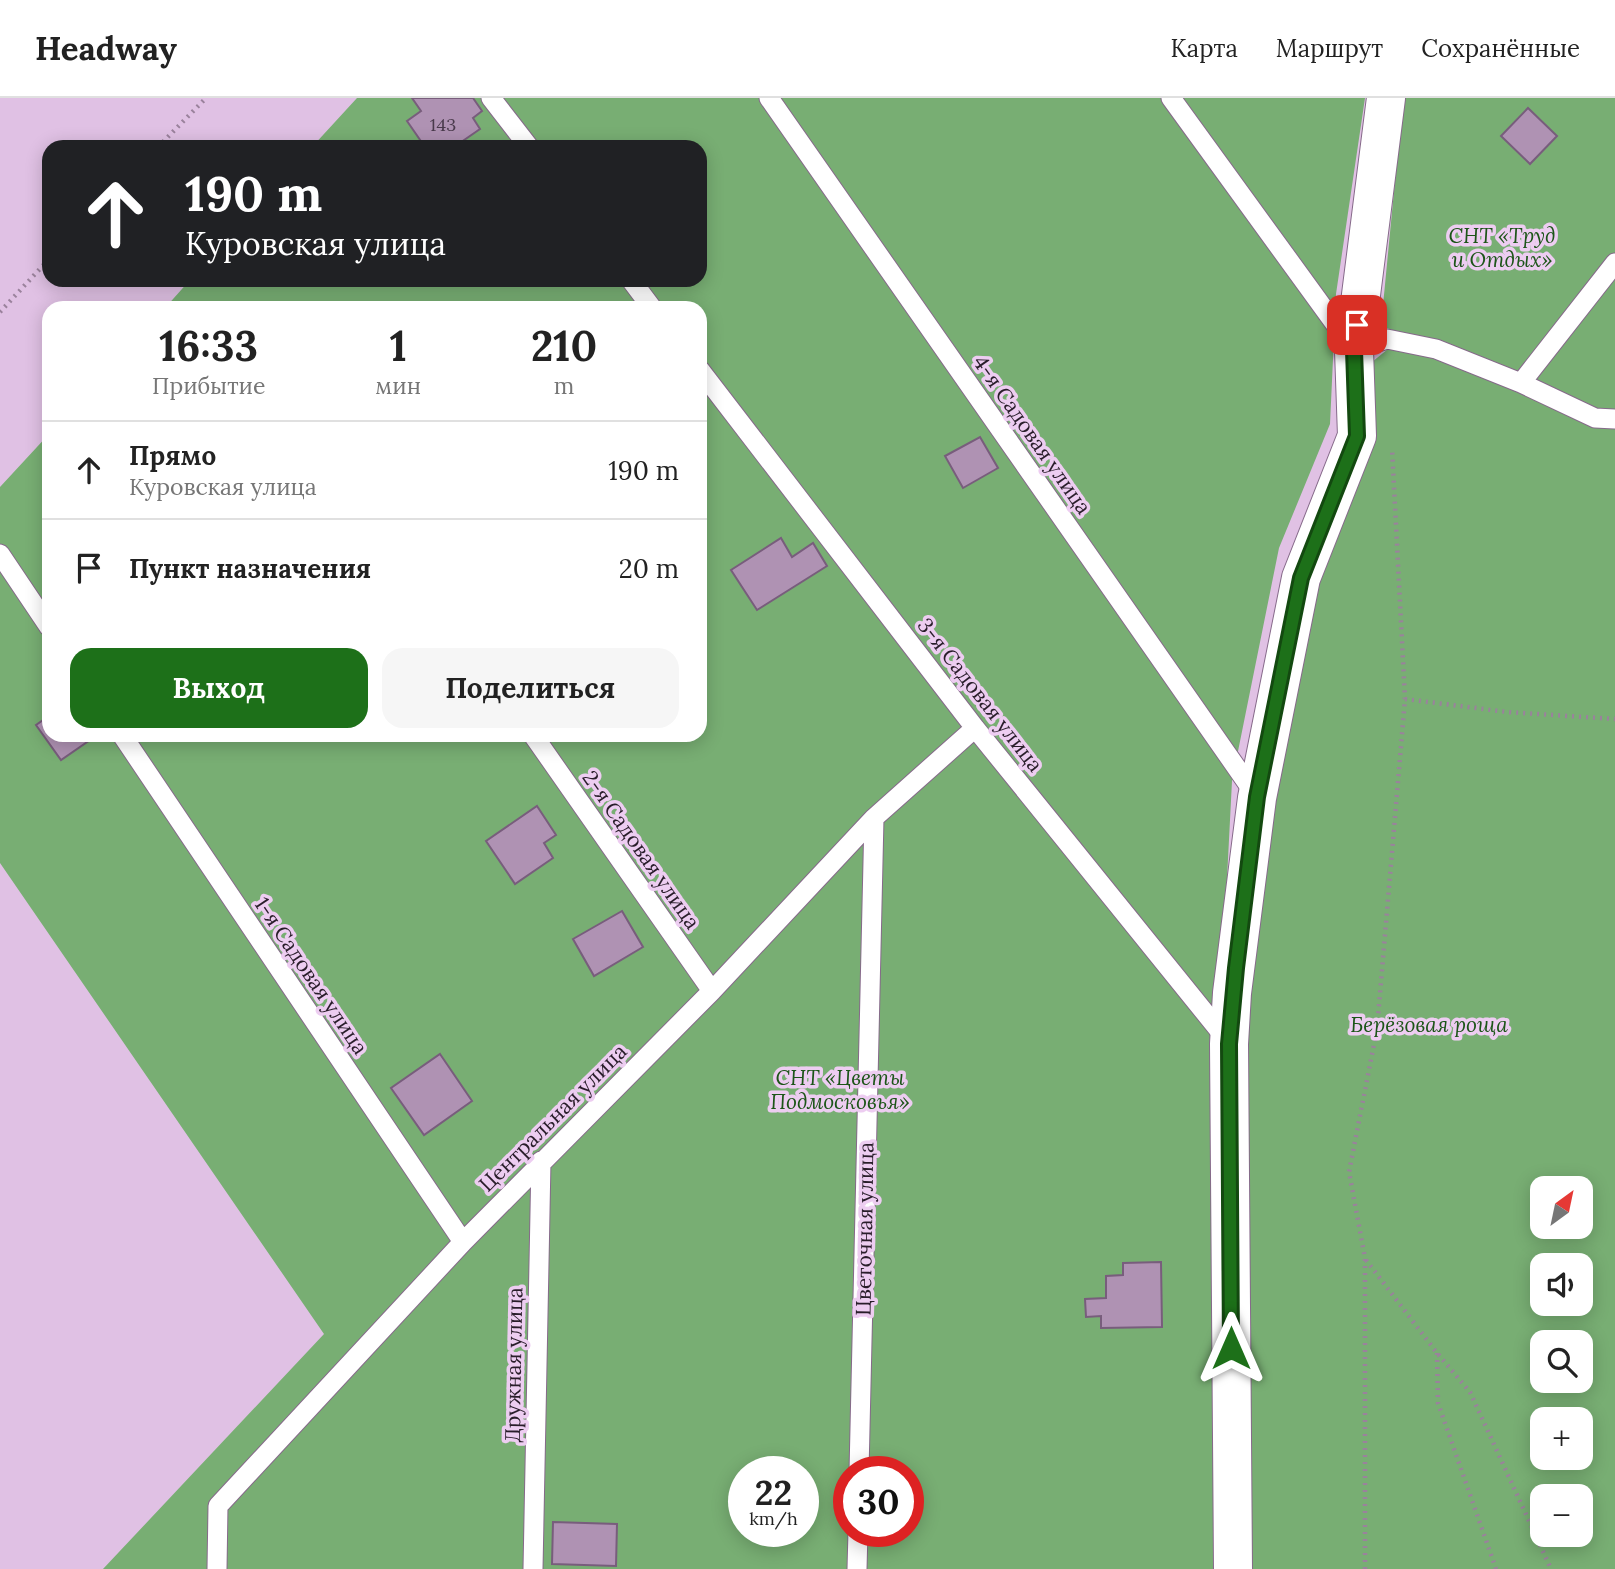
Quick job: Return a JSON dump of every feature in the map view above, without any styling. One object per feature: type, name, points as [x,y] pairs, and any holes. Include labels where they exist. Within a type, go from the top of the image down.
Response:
[{"type":"street","points":[[1233,1569],[1229,1044],[1233,993],[1257,797],[1301,578],[1374,435],[1354,350],[1386,98]]},
{"type":"lane","points":[[491,98],[524,140]]},
{"type":"lane","name":"4-я Садовая улица","points":[[769,98],[1257,797]]},
{"type":"lane","points":[[1171,98],[1354,350],[1387,339],[1436,349],[1521,383],[1595,418],[1615,419]]},
{"type":"lane","points":[[1521,383],[1615,263]]},
{"type":"lane","name":"3-я Садовая улица","points":[[707,379],[975,728],[1229,1044]]},
{"type":"lane","points":[[0,554],[42,617]]},
{"type":"lane","name":"Центральная улица","points":[[217,1569],[218,1506],[463,1242],[712,991],[874,818],[975,728]]},
{"type":"lane","name":"1-я Садовая улица","points":[[127,742],[463,1242]]},
{"type":"lane","name":"2-я Садовая улица","points":[[538,742],[712,991]]},
{"type":"lane","name":"Цветочная улица","points":[[859,1456],[874,818]]},
{"type":"lane","name":"Дружная улица","points":[[533,1569],[541,1161]]},
{"type":"lane","points":[[857,1569],[858,1547]]},
{"type":"path","points":[[165,140],[206,98]]},
{"type":"path","points":[[0,312],[42,267]]},
{"type":"path","points":[[1365,1569],[1365,1258],[1349,1172],[1377,1030],[1405,699],[1374,435]]},
{"type":"path","points":[[1405,699],[1507,712],[1615,719]]},
{"type":"path","points":[[1365,1258],[1470,1392],[1551,1569]]},
{"type":"path","points":[[1437,1353],[1437,1403],[1496,1569]]},
{"type":"green space","name":"СНТ «Цветы Подмосковья»","points":[[357,98],[1365,98],[1336,294],[1330,424],[1279,548],[1232,781],[1224,937],[1244,890],[1361,371],[1399,340],[1472,358],[1381,326],[1403,98],[1615,98],[1615,1569],[103,1569],[324,1334],[0,863],[0,487],[42,442],[42,742],[707,742],[707,301],[171,301],[184,287],[707,287],[707,140],[318,140]]},
{"type":"building","points":[[412,98],[473,98],[482,111],[473,118],[480,129],[464,140],[420,140],[407,121],[421,111]]},
{"type":"building","points":[[1528,108],[1557,136],[1530,164],[1501,136]]},
{"type":"building","points":[[980,437],[998,468],[963,488],[945,456]]},
{"type":"building","points":[[781,538],[792,557],[813,543],[827,566],[757,610],[731,570]]},
{"type":"building","points":[[42,721],[42,733],[36,725]]},
{"type":"building","points":[[48,742],[87,742],[61,760]]},
{"type":"building","points":[[537,806],[556,835],[544,843],[553,858],[515,884],[486,841]]},
{"type":"building","points":[[622,911],[643,947],[594,976],[573,939]]},
{"type":"building","points":[[440,1054],[472,1101],[424,1135],[391,1088]]},
{"type":"building","points":[[1161,1262],[1162,1327],[1101,1328],[1101,1316],[1086,1317],[1085,1299],[1106,1298],[1106,1276],[1123,1275],[1123,1263]]},
{"type":"building","points":[[553,1522],[617,1524],[616,1566],[552,1564]]},
{"type":"route","points":[[1231,1348],[1229,1044],[1257,797],[1301,578],[1357,436],[1354,350],[1357,325]]},
{"type":"park label","name":"СНТ «Труд и Отдых»","points":[[1502,248]]},
{"type":"park label","name":"Берёзовая роща","points":[[1429,1025]]}]
